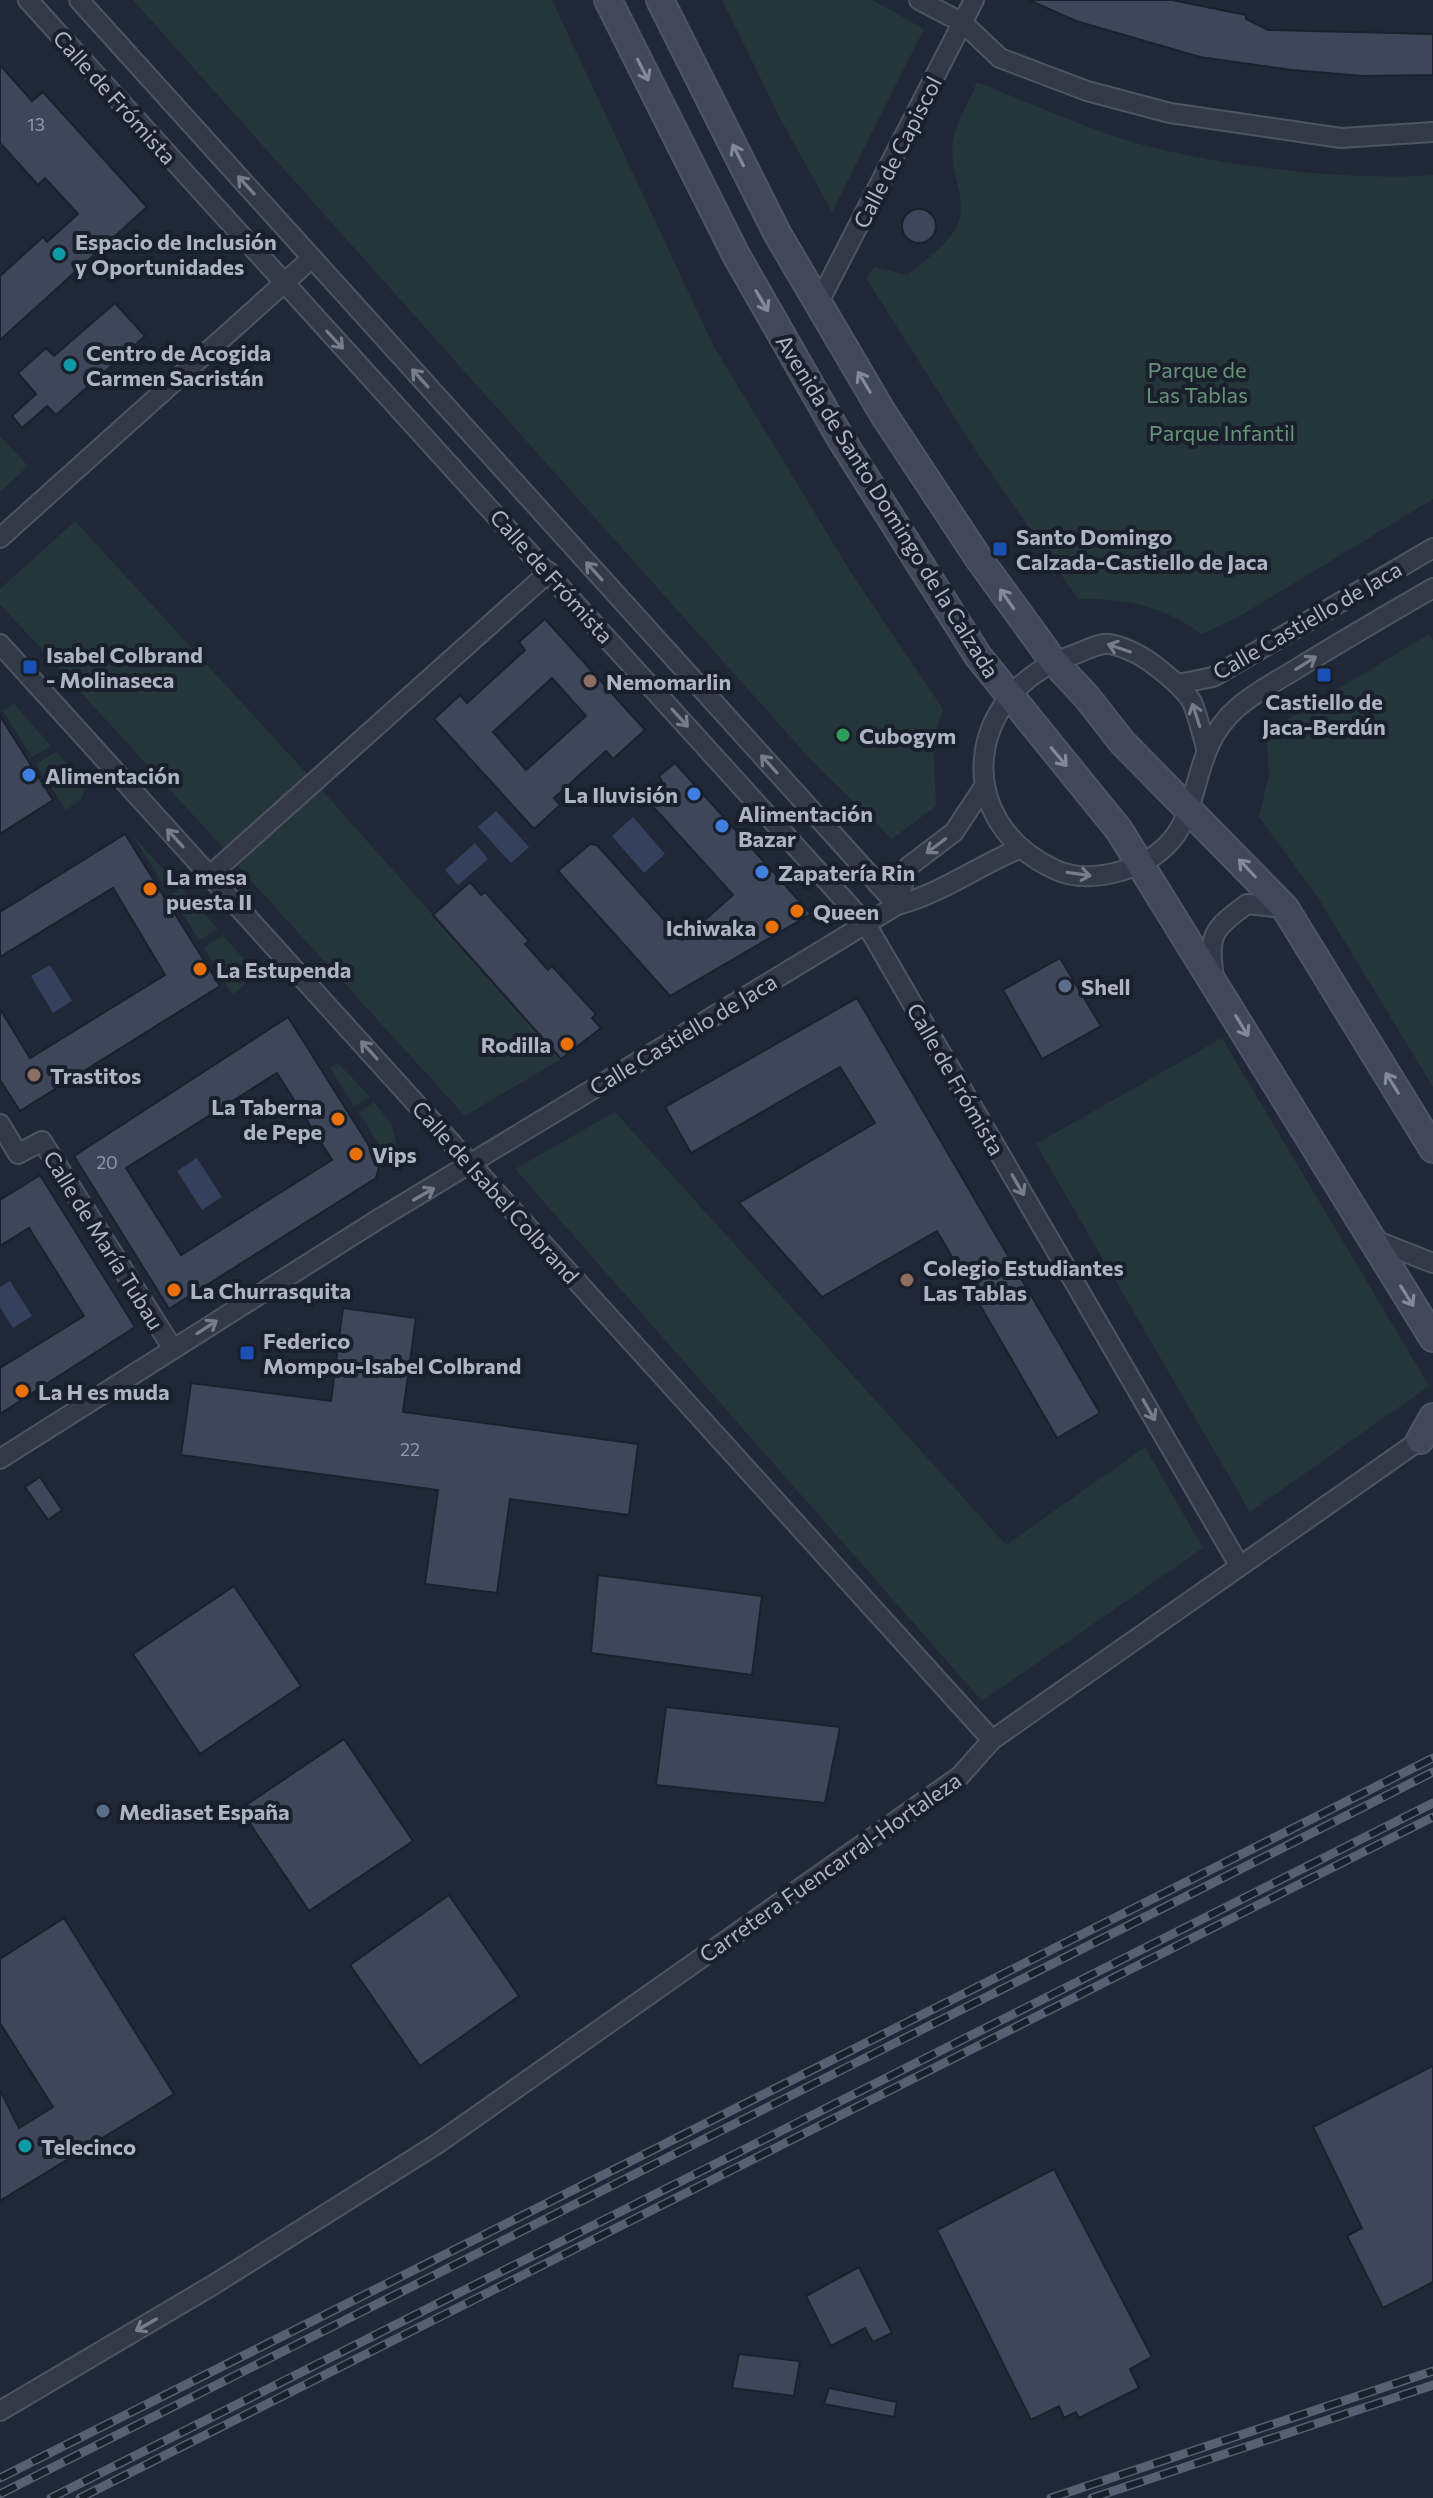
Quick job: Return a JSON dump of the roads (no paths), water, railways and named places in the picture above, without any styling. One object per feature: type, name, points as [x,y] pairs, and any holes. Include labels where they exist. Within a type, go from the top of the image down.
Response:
[{"type":"street","name":"Calle de Frómista","points":[[28,0],[866,924],[1239,1565]]},
{"type":"street","name":"Calle de Frómista","points":[[79,0],[897,905]]},
{"type":"street","name":"Avenida de Santo Domingo de la Calzada","points":[[608,0],[736,255],[834,426],[973,649],[1008,698],[1119,830],[1142,865],[1433,1338]]},
{"type":"street","name":"Avenida de Santo Domingo de la Calzada","points":[[660,0],[777,233],[892,428],[979,559],[1054,662],[1189,814],[1232,852],[1285,908],[1433,1149]]},
{"type":"street","points":[[919,0],[963,23],[1000,58],[1087,91],[1170,113],[1341,138],[1433,132]]},
{"type":"street","name":"Calle de Capiscol","points":[[818,304],[974,0]]},
{"type":"street","points":[[0,538],[312,258]]},
{"type":"street","name":"Calle Castiello de Jaca","points":[[1178,684],[1213,677],[1433,548]]},
{"type":"street","points":[[209,876],[549,572]]},
{"type":"street","name":"Calle Castiello de Jaca","points":[[1206,748],[1191,701],[1178,684],[1146,658],[1107,643],[1054,662],[1030,675],[1008,698],[984,741],[983,788],[997,821],[1021,848],[1056,870],[1081,876],[1105,876],[1142,865],[1175,839],[1189,814],[1206,748],[1218,725],[1247,700],[1433,589]]},
{"type":"street","name":"Calle de Isabel Colbrand","points":[[0,644],[992,1740]]},
{"type":"street","points":[[897,905],[908,867],[954,832],[983,788]]},
{"type":"street","name":"Calle Castiello de Jaca","points":[[0,1459],[377,1220],[471,1167],[569,1103],[897,905],[926,898],[980,865],[1021,848]]},
{"type":"street","name":"Avenida de Santo Domingo de la Calzada","points":[[1215,982],[1210,946],[1221,923],[1247,904],[1285,908]]},
{"type":"street","name":"Calle de María Tubau","points":[[0,1124],[18,1154],[42,1141],[173,1349]]},
{"type":"street","points":[[1372,1239],[1433,1263]]},
{"type":"street","points":[[1427,1436],[1433,1417]]},
{"type":"street","name":"Carretera Fuencarral-Hortaleza","points":[[0,2411],[213,2285],[487,2109],[960,1776],[992,1740],[1427,1436]]},
{"type":"water","points":[[496,811],[529,847],[511,863],[478,827]]},
{"type":"water","points":[[633,817],[665,854],[644,873],[612,836]]},
{"type":"water","points":[[475,843],[488,859],[458,885],[445,870]]},
{"type":"water","points":[[50,965],[72,1001],[53,1013],[31,976]]},
{"type":"water","points":[[197,1158],[222,1197],[202,1210],[177,1171]]},
{"type":"water","points":[[10,1281],[32,1316],[13,1328],[0,1307],[0,1287]]},
{"type":"railway","points":[[0,2478],[1433,1758]]},
{"type":"railway","points":[[0,2494],[1433,1772]]},
{"type":"railway","points":[[51,2498],[1433,1803]]},
{"type":"railway","points":[[80,2498],[1433,1817]]},
{"type":"railway","points":[[1051,2498],[1433,2371]]},
{"type":"railway","points":[[1092,2498],[1433,2385]]},
{"type":"place","name":"Espacio de Inclusión y Oportunidades","points":[[59,254]]},
{"type":"place","name":"Centro de Acogida Carmen Sacristán","points":[[70,365]]},
{"type":"place","name":"Santo Domingo Calzada-Castiello de Jaca","points":[[1000,549]]},
{"type":"place","name":"Isabel Colbrand - Molinaseca","points":[[30,667]]},
{"type":"place","name":"Castiello de Jaca-Berdún","points":[[1324,675]]},
{"type":"place","name":"Nemomarlin","points":[[590,681]]},
{"type":"place","name":"Cubogym","points":[[843,735]]},
{"type":"place","name":"Alimentación","points":[[29,775]]},
{"type":"place","name":"La Iluvisión","points":[[694,794]]},
{"type":"place","name":"Alimentación Bazar","points":[[722,826]]},
{"type":"place","name":"Zapatería Rin","points":[[762,872]]},
{"type":"place","name":"La mesa puesta II","points":[[150,889]]},
{"type":"place","name":"Queen","points":[[797,911]]},
{"type":"place","name":"Ichiwaka","points":[[772,927]]},
{"type":"place","name":"La Estupenda","points":[[200,969]]},
{"type":"place","name":"Shell","points":[[1065,986]]},
{"type":"place","name":"Rodilla","points":[[567,1044]]},
{"type":"place","name":"Trastitos","points":[[34,1075]]},
{"type":"place","name":"La Taberna de Pepe","points":[[338,1119]]},
{"type":"place","name":"Vips","points":[[356,1154]]},
{"type":"place","name":"Colegio Estudiantes Las Tablas","points":[[907,1280]]},
{"type":"place","name":"La Churrasquita","points":[[174,1290]]},
{"type":"place","name":"Federico Mompou-Isabel Colbrand","points":[[247,1353]]},
{"type":"place","name":"La H es muda","points":[[22,1391]]},
{"type":"place","name":"Mediaset España","points":[[103,1811]]},
{"type":"place","name":"Telecinco","points":[[25,2146]]},
{"type":"park label","name":"Parque de Las Tablas","points":[[1197,382]]},
{"type":"park label","name":"Parque Infantil","points":[[1222,432]]}]
